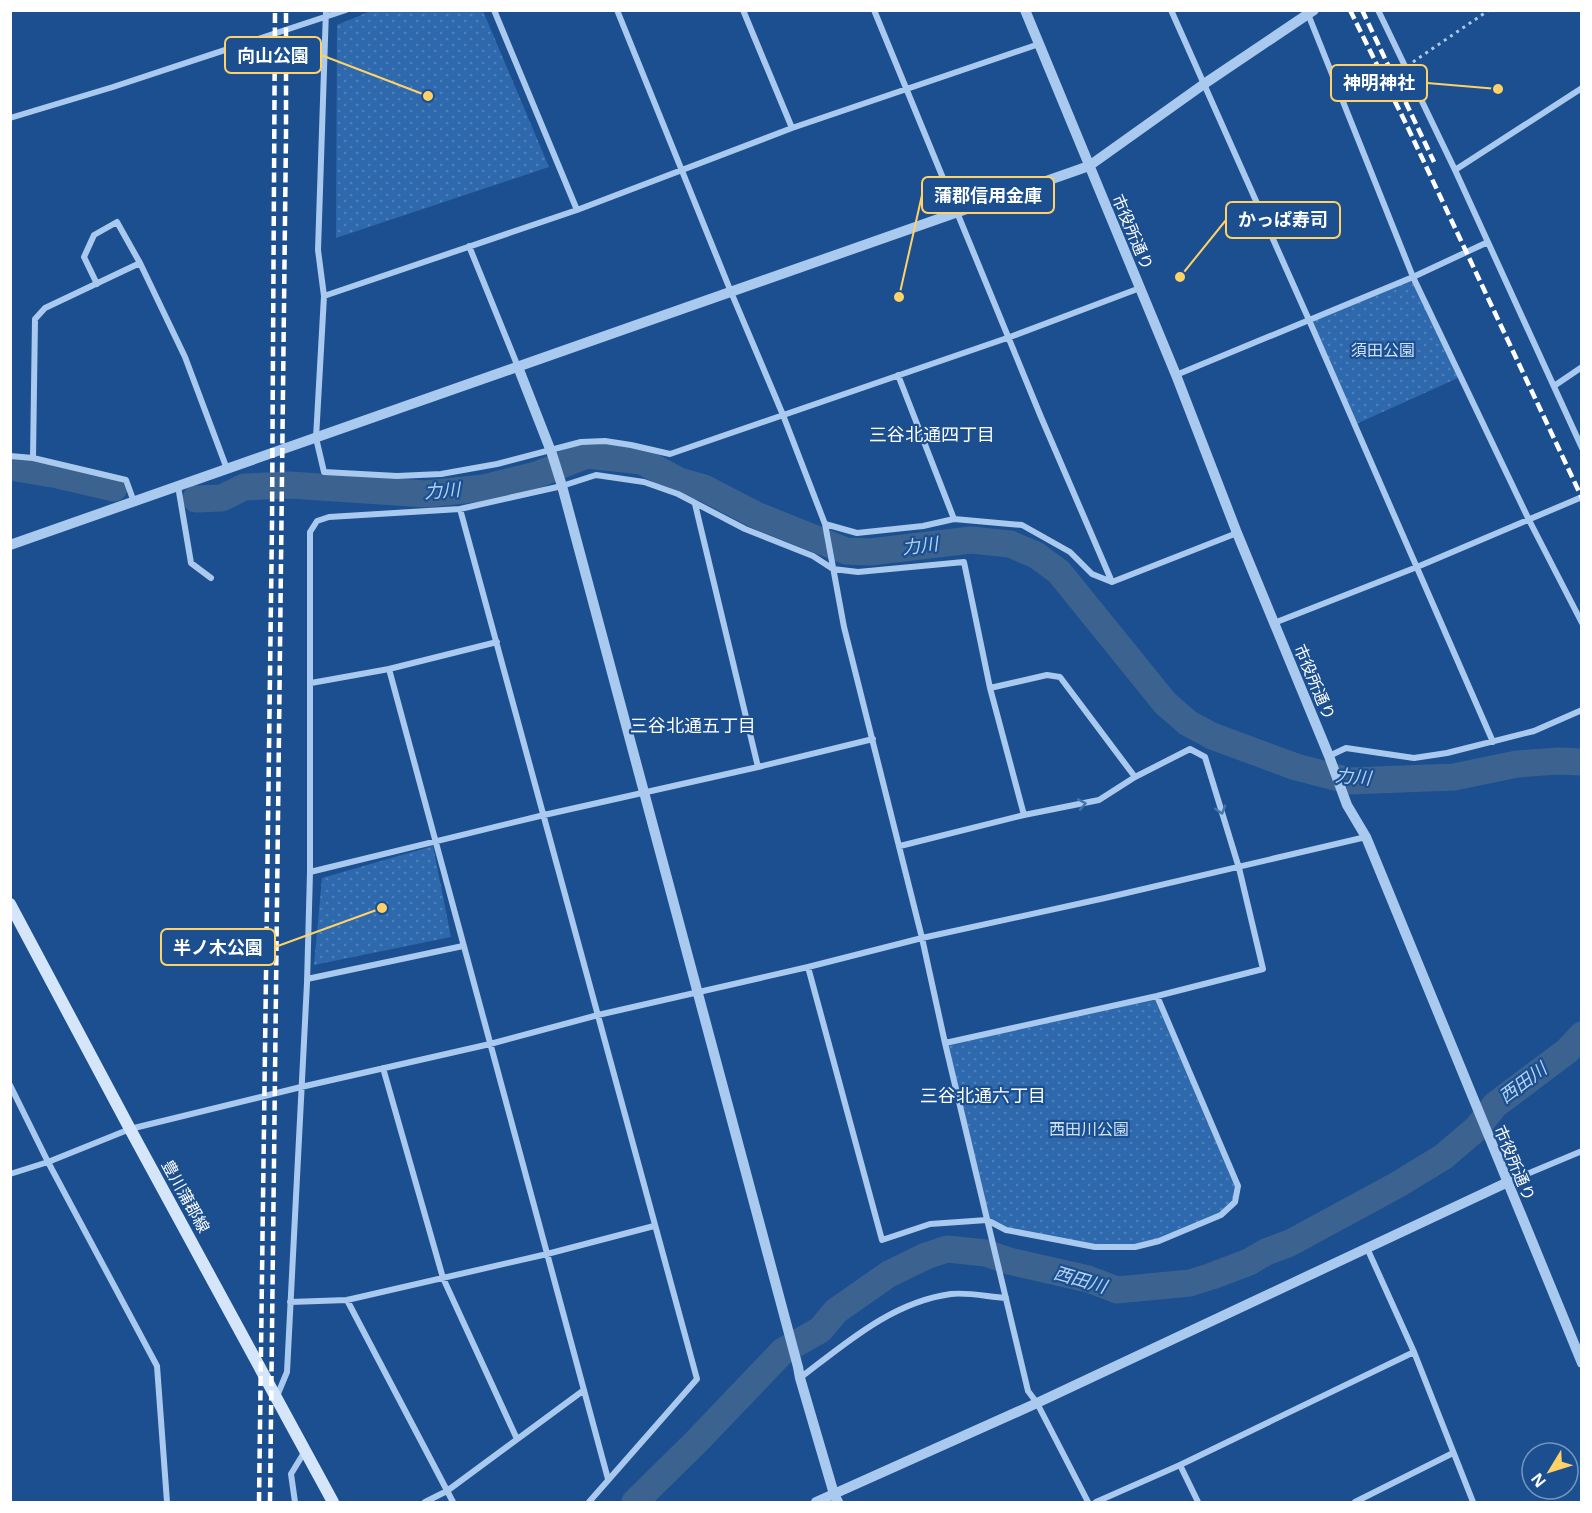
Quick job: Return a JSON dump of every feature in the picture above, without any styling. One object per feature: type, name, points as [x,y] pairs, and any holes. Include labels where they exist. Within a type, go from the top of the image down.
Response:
[{"type":"main road","name":"豊川蒲郡線","points":[[10,904],[333,1503]]},
{"type":"street","points":[[10,118],[124,83],[326,14],[346,10]]},
{"type":"street","points":[[494,10],[577,210]]},
{"type":"street","points":[[617,10],[783,415],[826,527],[844,627],[900,846],[1028,1391],[1037,1403],[1088,1503]]},
{"type":"street","points":[[743,10],[792,128]]},
{"type":"street","points":[[874,10],[1041,417],[1112,582]]},
{"type":"street","name":"市役所通り","points":[[1025,10],[1176,375],[1347,805],[1366,837],[1581,1363]]},
{"type":"street","points":[[1171,10],[1418,567],[1493,742]]},
{"type":"street","points":[[1378,10],[1455,170],[1581,448]]},
{"type":"street","points":[[10,545],[1089,166],[1309,12],[1413,277],[1581,623]]},
{"type":"street","points":[[326,14],[318,250],[324,296],[316,438],[324,472],[397,476],[441,474],[551,452],[581,442],[605,441],[670,454],[1010,337],[1140,288]]},
{"type":"street","points":[[324,296],[577,210],[792,128],[1039,44]]},
{"type":"street","points":[[1455,170],[1581,88]]},
{"type":"street","points":[[97,284],[84,257],[94,235],[117,222],[140,263],[185,357],[227,469]]},
{"type":"street","points":[[1176,375],[1413,277],[1488,242]]},
{"type":"street","points":[[469,246],[551,452],[562,486],[800,1378],[836,1498]]},
{"type":"street","points":[[33,458],[35,319],[45,308],[140,263]]},
{"type":"street","points":[[1554,386],[1581,367]]},
{"type":"street","points":[[898,375],[954,519]]},
{"type":"street","points":[[10,456],[33,458],[126,480],[134,502]]},
{"type":"street","points":[[277,1396],[286,1372],[307,979],[310,872],[310,532],[317,521],[329,517],[460,509],[562,486],[596,475],[644,482],[678,494],[745,529],[813,556],[833,569],[858,572],[964,562],[990,688],[1024,815]]},
{"type":"street","points":[[178,486],[191,563],[211,578]]},
{"type":"street","points":[[1274,623],[1418,567],[1581,497]]},
{"type":"street","points":[[695,504],[758,767]]},
{"type":"street","points":[[460,509],[697,1379],[589,1503]]},
{"type":"street","points":[[826,527],[857,533],[923,526],[954,519],[1022,525],[1070,552],[1092,574],[1112,582],[1237,533]]},
{"type":"street","points":[[311,683],[389,669],[497,642]]},
{"type":"street","points":[[389,669],[608,1479]]},
{"type":"street","points":[[990,688],[1047,675],[1060,677],[1135,777]]},
{"type":"street","points":[[1329,756],[1346,748],[1414,758],[1448,753],[1534,731],[1581,710]]},
{"type":"street","points":[[310,872],[873,739]]},
{"type":"street","points":[[900,846],[1024,815],[1099,800],[1135,777],[1190,749],[1205,757],[1239,868],[1263,969],[1157,996],[945,1043]]},
{"type":"street","points":[[10,1173],[48,1162],[130,1129],[922,938],[1239,868],[1366,837]]},
{"type":"street","points":[[307,979],[463,946]]},
{"type":"street","points":[[808,967],[882,1240],[930,1224],[987,1220],[1006,1230],[1095,1247],[1136,1247],[1159,1241],[1221,1215],[1235,1202],[1238,1186],[1157,996]]},
{"type":"street","points":[[383,1068],[443,1278],[517,1439]]},
{"type":"street","points":[[10,1085],[48,1162],[157,1366],[167,1503]]},
{"type":"street","points":[[816,1503],[836,1498],[1508,1182],[1581,1151]]},
{"type":"street","points":[[290,1302],[347,1300],[547,1254],[654,1226]]},
{"type":"street","points":[[1367,1248],[1414,1352],[1473,1503]]},
{"type":"street","points":[[800,1378],[870,1325],[909,1305],[952,1293],[1007,1301]]},
{"type":"street","points":[[347,1300],[453,1503]]},
{"type":"street","points":[[1096,1503],[1414,1352]]},
{"type":"street","points":[[425,1503],[447,1491],[584,1390]]},
{"type":"street","points":[[295,1503],[291,1474],[305,1450]]},
{"type":"street","points":[[1355,1503],[1453,1453]]},
{"type":"street","points":[[1180,1465],[1198,1503]]},
{"type":"path","points":[[1406,67],[1489,10]]},
{"type":"green space","points":[[373,10],[483,11],[549,167],[336,238],[337,25]]},
{"type":"green space","name":"須田公園","points":[[1413,277],[1460,377],[1354,425],[1309,320]]},
{"type":"green space","points":[[433,846],[451,937],[314,965],[322,878]]},
{"type":"green space","name":"西田川公園","points":[[1157,996],[1238,1186],[1235,1202],[1221,1215],[1135,1247],[1095,1247],[1006,1230],[987,1220],[945,1043]]},
{"type":"waterway","name":"力川","points":[[196,499],[222,498],[244,487],[290,485],[426,494],[483,488],[536,475],[587,455],[642,461],[679,481],[704,488],[756,515],[846,551],[870,552],[971,540],[1010,544],[1036,555],[1059,572],[1165,703],[1188,723],[1212,736],[1296,767],[1350,781],[1454,777],[1517,764],[1582,762]]},
{"type":"waterway","name":"力川","points":[[10,467],[114,488]]},
{"type":"waterway","name":"西田川","points":[[635,1502],[783,1351],[820,1330],[836,1311],[889,1274],[926,1256],[947,1249],[986,1253],[1009,1261],[1088,1279],[1117,1290],[1190,1283],[1212,1276],[1290,1243],[1397,1185],[1443,1157],[1477,1128],[1495,1105],[1567,1051],[1582,1035]]},
{"type":"railway","points":[[259,1502],[272,525],[275,10]]},
{"type":"railway","points":[[270,1502],[286,10]]},
{"type":"railway","points":[[1350,10],[1582,498]]},
{"type":"railway","points":[[1362,10],[1434,162]]},
{"type":"place","name":"神明神社","points":[[1498,89]]},
{"type":"place","name":"向山公園","points":[[428,96]]},
{"type":"place","name":"かっぱ寿司","points":[[1180,277]]},
{"type":"place","name":"蒲郡信用金庫","points":[[899,297]]},
{"type":"place","name":"半ノ木公園","points":[[382,908]]},
{"type":"district","name":"三谷北通四丁目","points":[[932,435]]},
{"type":"district","name":"三谷北通五丁目","points":[[693,726]]},
{"type":"district","name":"三谷北通六丁目","points":[[983,1096]]}]
